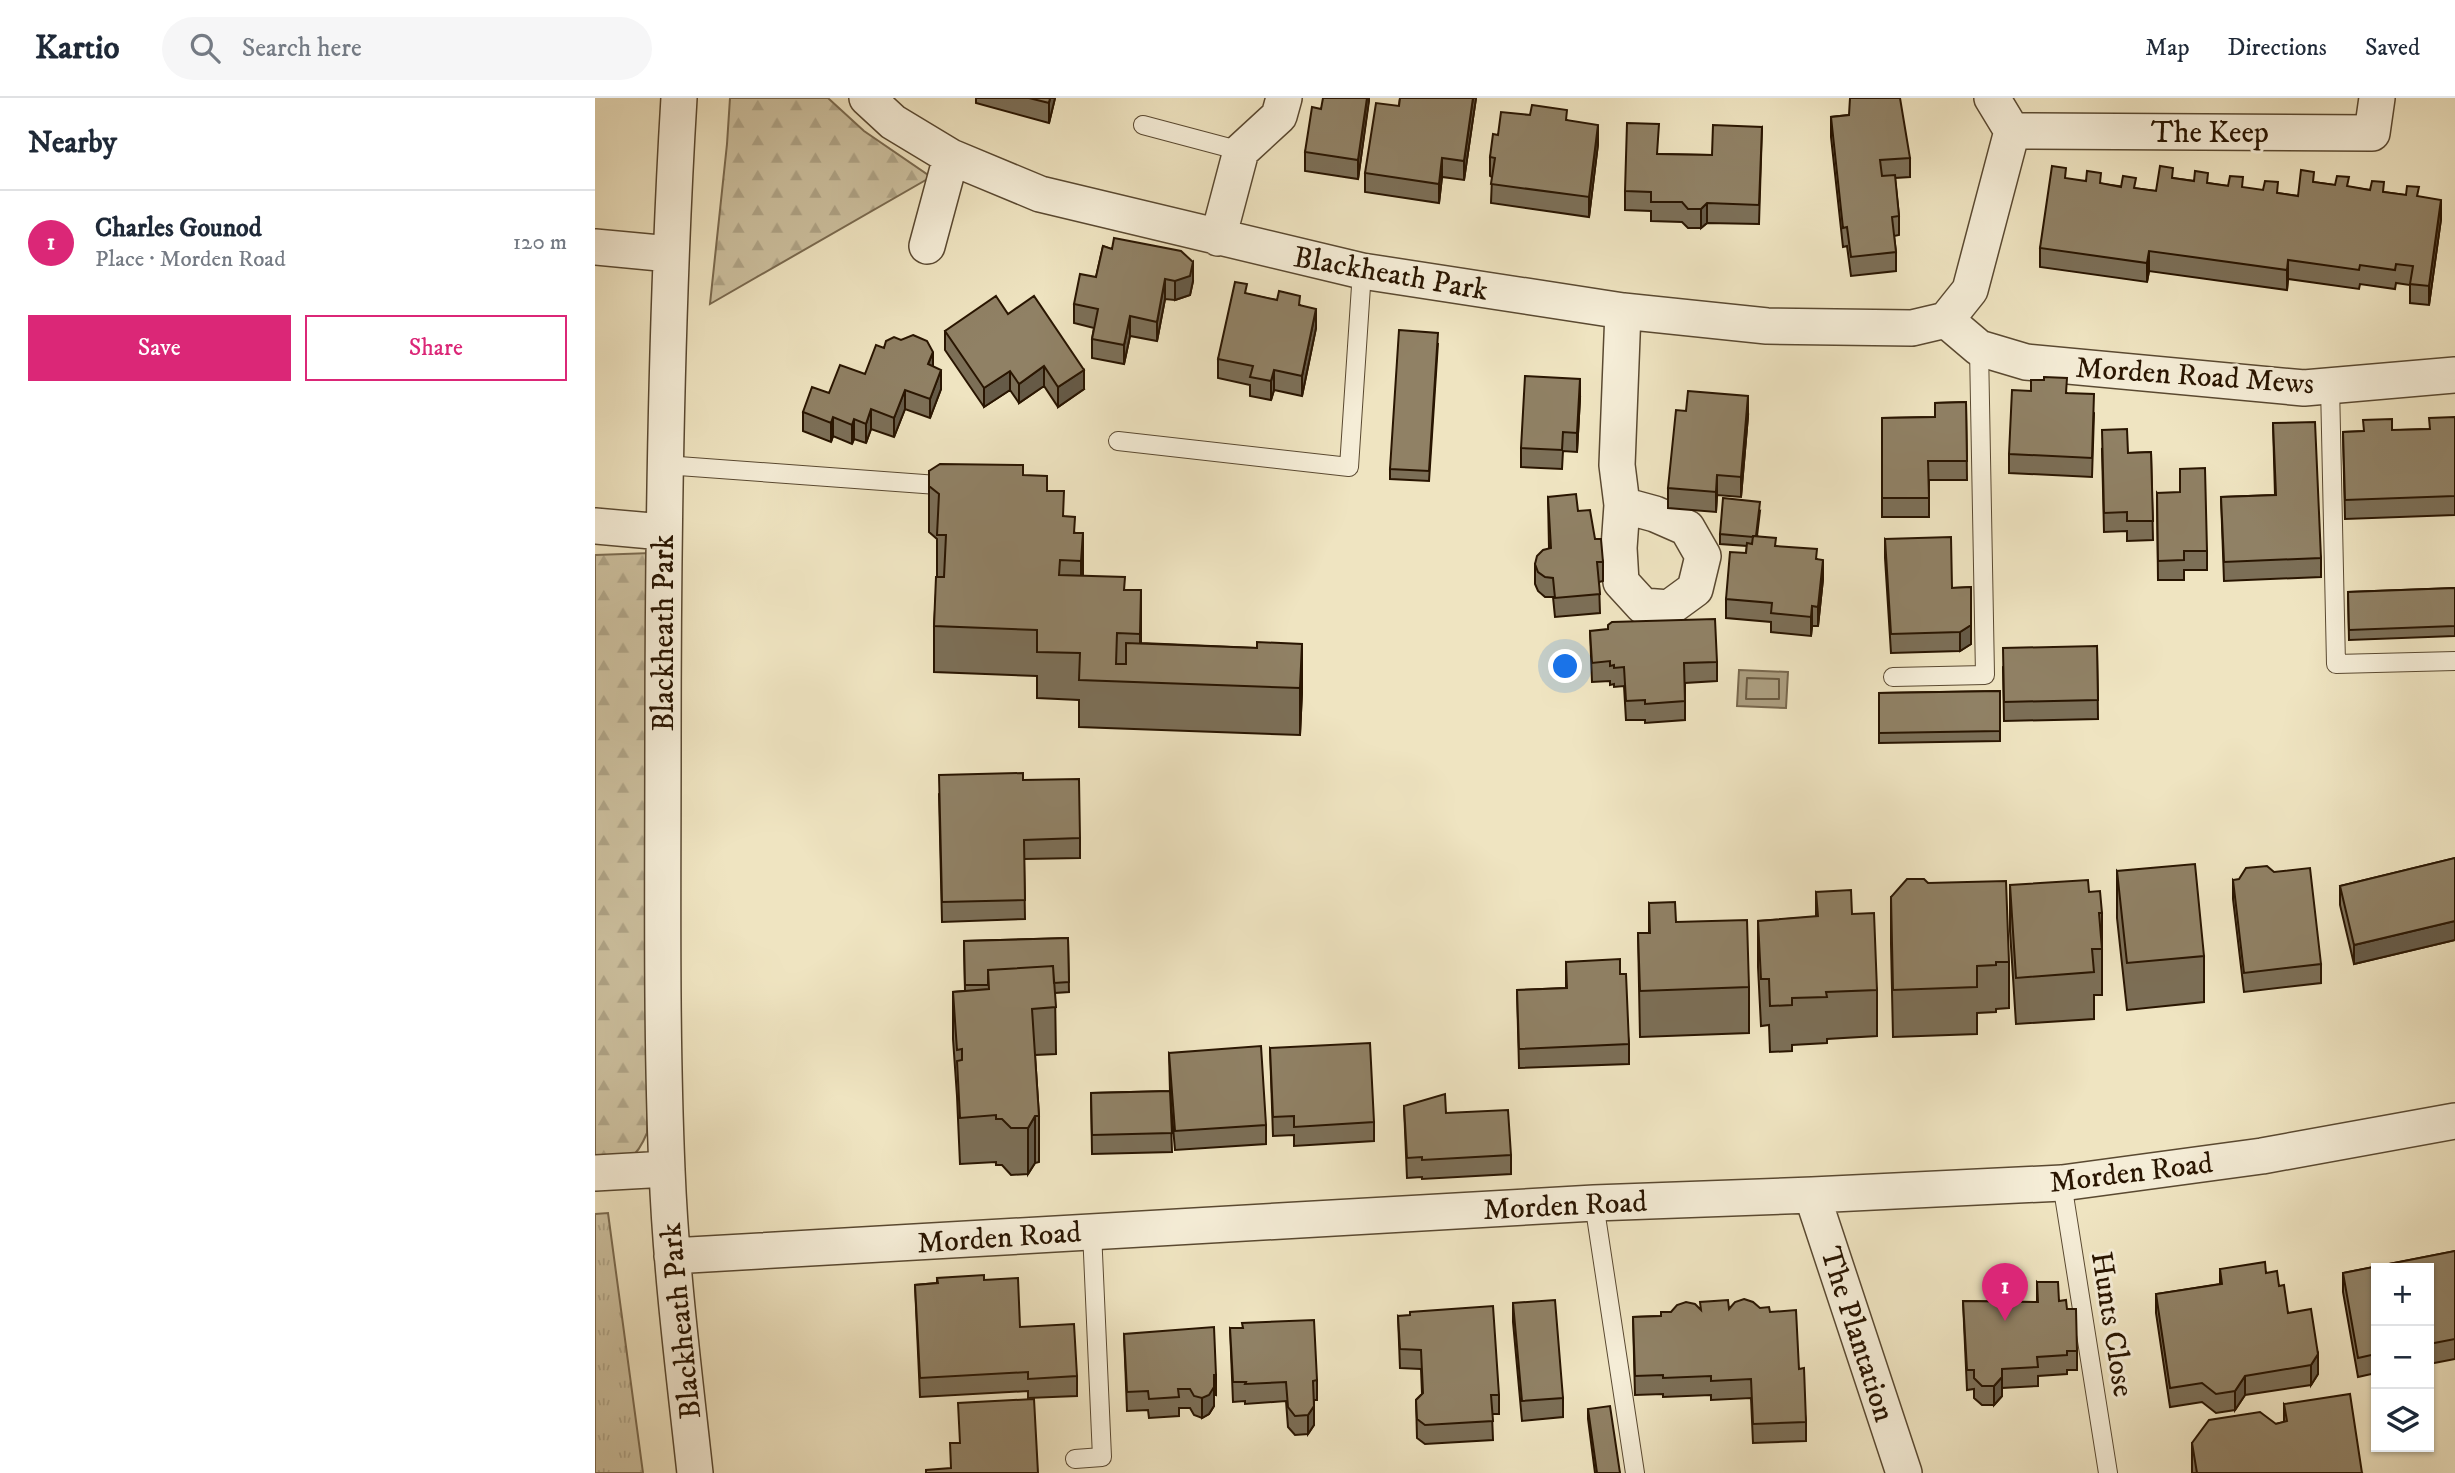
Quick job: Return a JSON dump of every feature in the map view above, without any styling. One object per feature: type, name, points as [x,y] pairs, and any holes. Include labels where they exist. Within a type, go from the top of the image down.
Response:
[{"type":"street","name":"Blackheath Park","points":[[679,98],[670,254],[663,532],[662,862],[667,1169],[672,1256],[695,1473]]},
{"type":"street","name":"Blackheath Park","points":[[867,98],[893,122],[951,158],[1040,194],[1362,271],[1623,311],[1767,326],[1912,328],[1946,320]]},
{"type":"street","points":[[1218,238],[1241,151],[1279,116],[1284,98]]},
{"type":"street","points":[[1946,320],[1971,290],[2013,131],[1992,98]]},
{"type":"street","name":"The Keep","points":[[2013,131],[2372,133],[2377,98]]},
{"type":"street","points":[[927,246],[951,158]]},
{"type":"street","points":[[595,247],[670,254]]},
{"type":"street","points":[[1622,505],[1617,465],[1623,311]]},
{"type":"street","name":"Morden Road Mews","points":[[1946,320],[1979,348],[2026,362],[2304,388],[2455,375]]},
{"type":"street","points":[[595,526],[663,532]]},
{"type":"street","name":"Morden Road","points":[[672,1256],[1594,1203],[2062,1183],[2262,1156],[2455,1121]]},
{"type":"street","points":[[595,1173],[667,1169]]},
{"type":"street","name":"The Plantation","points":[[1812,1195],[1904,1473]]},
{"type":"lane","points":[[1143,125],[1241,151]]},
{"type":"lane","points":[[1118,442],[1349,467],[1362,271]]},
{"type":"lane","points":[[1893,677],[1985,675],[1979,348]]},
{"type":"lane","points":[[2330,385],[2336,664],[2455,662]]},
{"type":"lane","points":[[665,465],[968,487]]},
{"type":"lane","name":"Hunts Close","points":[[2062,1183],[2108,1473]]},
{"type":"lane","points":[[1594,1203],[1635,1473]]},
{"type":"lane","points":[[1075,1460],[1102,1457],[1092,1231]]},
{"type":"green space","points":[[730,98],[828,98],[864,131],[931,177],[710,304]]},
{"type":"green space","points":[[651,553],[647,1133],[638,1150],[628,1159],[595,1164],[595,555]]},
{"type":"green space","points":[[608,1213],[643,1473],[595,1473],[595,1214]]},
{"type":"water","points":[[1739,670],[1788,672],[1786,708],[1737,706]]},
{"type":"building","points":[[1029,98],[1050,98],[1049,103]]},
{"type":"building","points":[[1323,98],[1367,98],[1358,160],[1305,152],[1312,107],[1321,109]]},
{"type":"building","points":[[1400,98],[1473,98],[1464,161],[1442,158],[1439,184],[1365,173],[1376,103],[1399,106]]},
{"type":"building","points":[[1850,98],[1900,98],[1910,158],[1880,160],[1882,176],[1895,175],[1899,216],[1892,217],[1896,252],[1851,257],[1847,227],[1843,228],[1831,117],[1849,115]]},
{"type":"building","points":[[1532,105],[1567,110],[1566,120],[1598,125],[1589,197],[1491,184],[1495,158],[1490,157],[1493,134],[1498,135],[1501,112],[1530,115]]},
{"type":"building","points":[[1627,123],[1659,124],[1657,154],[1712,155],[1713,125],[1762,127],[1759,205],[1707,203],[1701,209],[1688,209],[1682,202],[1651,202],[1651,192],[1625,191]]},
{"type":"building","points":[[2052,166],[2066,168],[2065,178],[2086,181],[2087,171],[2101,173],[2100,183],[2121,187],[2123,176],[2136,178],[2134,188],[2156,191],[2160,166],[2173,168],[2172,178],[2194,181],[2195,171],[2208,173],[2207,183],[2228,186],[2230,176],[2243,177],[2242,187],[2263,190],[2265,181],[2278,182],[2277,193],[2298,196],[2301,170],[2314,172],[2313,182],[2335,185],[2337,176],[2349,177],[2347,186],[2370,190],[2372,181],[2384,182],[2383,192],[2406,195],[2407,186],[2419,187],[2417,196],[2441,200],[2429,286],[2410,284],[2413,266],[2396,264],[2395,270],[2360,265],[2359,270],[2288,260],[2287,270],[2149,251],[2147,263],[2040,248]]},
{"type":"building","points":[[1114,238],[1181,251],[1193,262],[1190,276],[1175,281],[1165,279],[1157,322],[1130,316],[1124,345],[1092,339],[1098,309],[1074,304],[1080,274],[1096,277],[1103,246],[1112,249]]},
{"type":"building","points":[[1235,282],[1247,284],[1245,293],[1277,300],[1279,291],[1300,296],[1299,305],[1316,309],[1302,376],[1274,370],[1271,381],[1250,377],[1253,366],[1218,359]]},
{"type":"building","points":[[996,296],[1008,314],[1034,296],[1084,370],[1058,387],[1044,366],[1019,384],[1010,371],[984,388],[945,331]]},
{"type":"building","points":[[1399,330],[1438,333],[1429,471],[1390,469]]},
{"type":"building","points":[[913,335],[927,341],[933,352],[928,364],[941,370],[930,399],[905,390],[894,418],[871,409],[866,424],[854,419],[852,425],[833,417],[831,423],[803,412],[812,387],[829,393],[840,365],[865,374],[876,345],[884,348],[886,341],[894,337],[901,340]]},
{"type":"building","points":[[1525,376],[1580,379],[1577,433],[1563,432],[1562,450],[1521,448]]},
{"type":"building","points":[[2044,377],[2067,378],[2066,393],[2094,394],[2092,458],[2009,454],[2012,390],[2031,391],[2031,380],[2044,380]]},
{"type":"building","points":[[1688,391],[1748,396],[1741,477],[1717,475],[1716,492],[1668,488],[1676,410],[1686,411]]},
{"type":"building","points":[[1966,402],[1967,461],[1928,461],[1929,498],[1882,498],[1882,418],[1935,417],[1935,403]]},
{"type":"building","points":[[2455,417],[2455,496],[2345,500],[2343,432],[2364,431],[2363,420],[2392,419],[2392,430],[2430,429],[2429,418]]},
{"type":"building","points":[[2315,422],[2321,558],[2224,562],[2221,497],[2276,495],[2273,423]]},
{"type":"building","points":[[2127,429],[2128,453],[2151,452],[2153,521],[2127,521],[2127,512],[2104,513],[2102,430]]},
{"type":"building","points":[[940,464],[1023,465],[1023,475],[1047,476],[1047,491],[1064,491],[1063,516],[1075,517],[1074,533],[1083,533],[1081,561],[1060,560],[1059,575],[1125,577],[1124,590],[1141,590],[1140,634],[1117,633],[1116,664],[1126,664],[1126,643],[1257,648],[1257,642],[1302,644],[1300,688],[1079,680],[1080,653],[1037,652],[1037,630],[934,626],[936,577],[944,577],[946,535],[937,535],[939,494],[929,486],[929,471]]},
{"type":"building","points":[[2205,468],[2207,551],[2184,551],[2184,560],[2158,561],[2157,493],[2180,492],[2180,469]]},
{"type":"building","points":[[1576,494],[1578,511],[1590,510],[1595,539],[1601,539],[1603,562],[1597,562],[1600,594],[1555,598],[1553,578],[1538,572],[1535,564],[1537,556],[1543,550],[1551,548],[1548,497]]},
{"type":"building","points":[[1723,498],[1760,502],[1756,536],[1720,534]]},
{"type":"building","points":[[1753,536],[1776,538],[1775,546],[1817,549],[1816,559],[1823,560],[1818,607],[1812,606],[1811,617],[1771,613],[1772,603],[1726,599],[1730,552],[1746,553],[1747,543],[1752,544]]},
{"type":"building","points":[[1951,537],[1952,588],[1971,587],[1971,625],[1960,632],[1891,634],[1885,539]]},
{"type":"building","points":[[2455,588],[2455,626],[2349,630],[2348,592]]},
{"type":"building","points":[[1715,619],[1717,662],[1684,663],[1685,701],[1645,704],[1645,700],[1626,701],[1624,667],[1614,668],[1614,665],[1610,666],[1610,661],[1592,663],[1590,631],[1608,629],[1612,622]]},
{"type":"building","points":[[2097,646],[2098,700],[2004,702],[2003,648]]},
{"type":"building","points":[[2000,691],[2000,731],[1879,733],[1879,693]]},
{"type":"building","points":[[1023,773],[1023,780],[1079,779],[1080,838],[1024,840],[1025,900],[942,902],[939,775]]},
{"type":"building","points":[[2455,858],[2455,921],[2354,945],[2340,886]]},
{"type":"building","points":[[2195,864],[2204,956],[2127,963],[2117,871]]},
{"type":"building","points":[[2267,866],[2274,872],[2310,868],[2321,964],[2244,973],[2233,880],[2239,879],[2246,868]]},
{"type":"building","points":[[1907,879],[1924,879],[1928,883],[2006,881],[2009,962],[1977,966],[1977,987],[1893,990],[1891,897]]},
{"type":"building","points":[[2088,880],[2089,892],[2100,891],[2102,913],[2099,913],[2102,949],[2092,949],[2094,972],[2016,978],[2010,885]]},
{"type":"building","points":[[1851,890],[1852,914],[1874,913],[1877,990],[1826,992],[1827,997],[1792,998],[1792,1005],[1770,1006],[1769,979],[1761,979],[1758,921],[1818,916],[1816,892]]},
{"type":"building","points":[[1675,902],[1676,922],[1747,920],[1749,987],[1640,991],[1638,933],[1650,933],[1649,903]]},
{"type":"building","points":[[1068,938],[1069,982],[1054,983],[1053,966],[988,970],[988,985],[965,985],[964,941]]},
{"type":"building","points":[[1620,959],[1620,974],[1626,974],[1629,1044],[1519,1049],[1517,990],[1567,988],[1566,962]]},
{"type":"building","points":[[1053,966],[1056,1007],[1032,1009],[1039,1116],[1035,1116],[1028,1128],[1011,1128],[1002,1119],[996,1119],[996,1115],[960,1118],[957,1061],[962,1060],[962,1049],[957,1050],[953,992],[989,989],[988,970]]},
{"type":"building","points":[[1370,1043],[1374,1122],[1294,1127],[1294,1116],[1273,1117],[1270,1048]]},
{"type":"building","points":[[1261,1046],[1266,1125],[1175,1131],[1169,1053]]},
{"type":"building","points":[[1170,1091],[1172,1133],[1092,1135],[1091,1093]]},
{"type":"building","points":[[1445,1094],[1446,1113],[1508,1110],[1511,1155],[1422,1160],[1422,1157],[1407,1158],[1404,1106]]},
{"type":"building","points":[[2455,1251],[2455,1339],[2434,1343],[2434,1263],[2394,1263]]},
{"type":"building","points":[[2265,1262],[2266,1273],[2277,1271],[2279,1286],[2284,1285],[2288,1313],[2311,1309],[2318,1354],[2311,1365],[2245,1376],[2235,1391],[2216,1394],[2202,1383],[2170,1388],[2156,1294],[2222,1284],[2220,1269]]},
{"type":"building","points":[[2371,1268],[2371,1355],[2358,1358],[2343,1273]]},
{"type":"building","points":[[984,1275],[984,1280],[1018,1278],[1020,1327],[1074,1324],[1077,1376],[1028,1379],[1028,1372],[920,1378],[915,1285],[938,1283],[937,1278]]},
{"type":"building","points":[[2037,1282],[2058,1282],[2059,1301],[2066,1300],[2067,1309],[2076,1309],[2077,1351],[2067,1351],[2067,1355],[2037,1357],[2038,1367],[2002,1369],[2002,1377],[1994,1386],[1982,1386],[1974,1378],[1974,1370],[1967,1370],[1963,1301],[2038,1302]]},
{"type":"building","points":[[1744,1299],[1760,1308],[1769,1307],[1770,1312],[1796,1310],[1799,1369],[1804,1368],[1806,1422],[1753,1424],[1751,1379],[1711,1381],[1711,1376],[1635,1376],[1633,1317],[1661,1316],[1661,1312],[1671,1312],[1677,1305],[1686,1302],[1695,1304],[1701,1310],[1700,1302],[1728,1300],[1729,1309],[1735,1302]]},
{"type":"building","points":[[1555,1300],[1563,1398],[1522,1401],[1513,1303]]},
{"type":"building","points":[[1493,1306],[1499,1395],[1491,1395],[1493,1421],[1425,1425],[1417,1419],[1416,1400],[1423,1393],[1421,1350],[1400,1349],[1398,1316],[1410,1315],[1410,1312]]},
{"type":"building","points":[[1314,1320],[1317,1380],[1313,1381],[1314,1406],[1308,1415],[1295,1416],[1288,1407],[1286,1382],[1233,1382],[1230,1328],[1243,1328],[1242,1323]]},
{"type":"building","points":[[1214,1327],[1216,1375],[1209,1395],[1202,1398],[1194,1396],[1190,1389],[1178,1389],[1179,1397],[1149,1399],[1148,1391],[1127,1392],[1124,1334]]},
{"type":"building","points":[[2350,1394],[2362,1473],[2197,1473],[2192,1443],[2209,1420],[2260,1412],[2276,1424],[2287,1421],[2284,1404]]},
{"type":"building","points":[[1034,1399],[1038,1473],[926,1473],[926,1470],[951,1468],[950,1443],[960,1443],[958,1403]]},
{"type":"building","points":[[1610,1406],[1620,1473],[1597,1473],[1588,1409]]},
{"type":"place","name":"Charles Gounod","points":[[2005,1321]]}]
